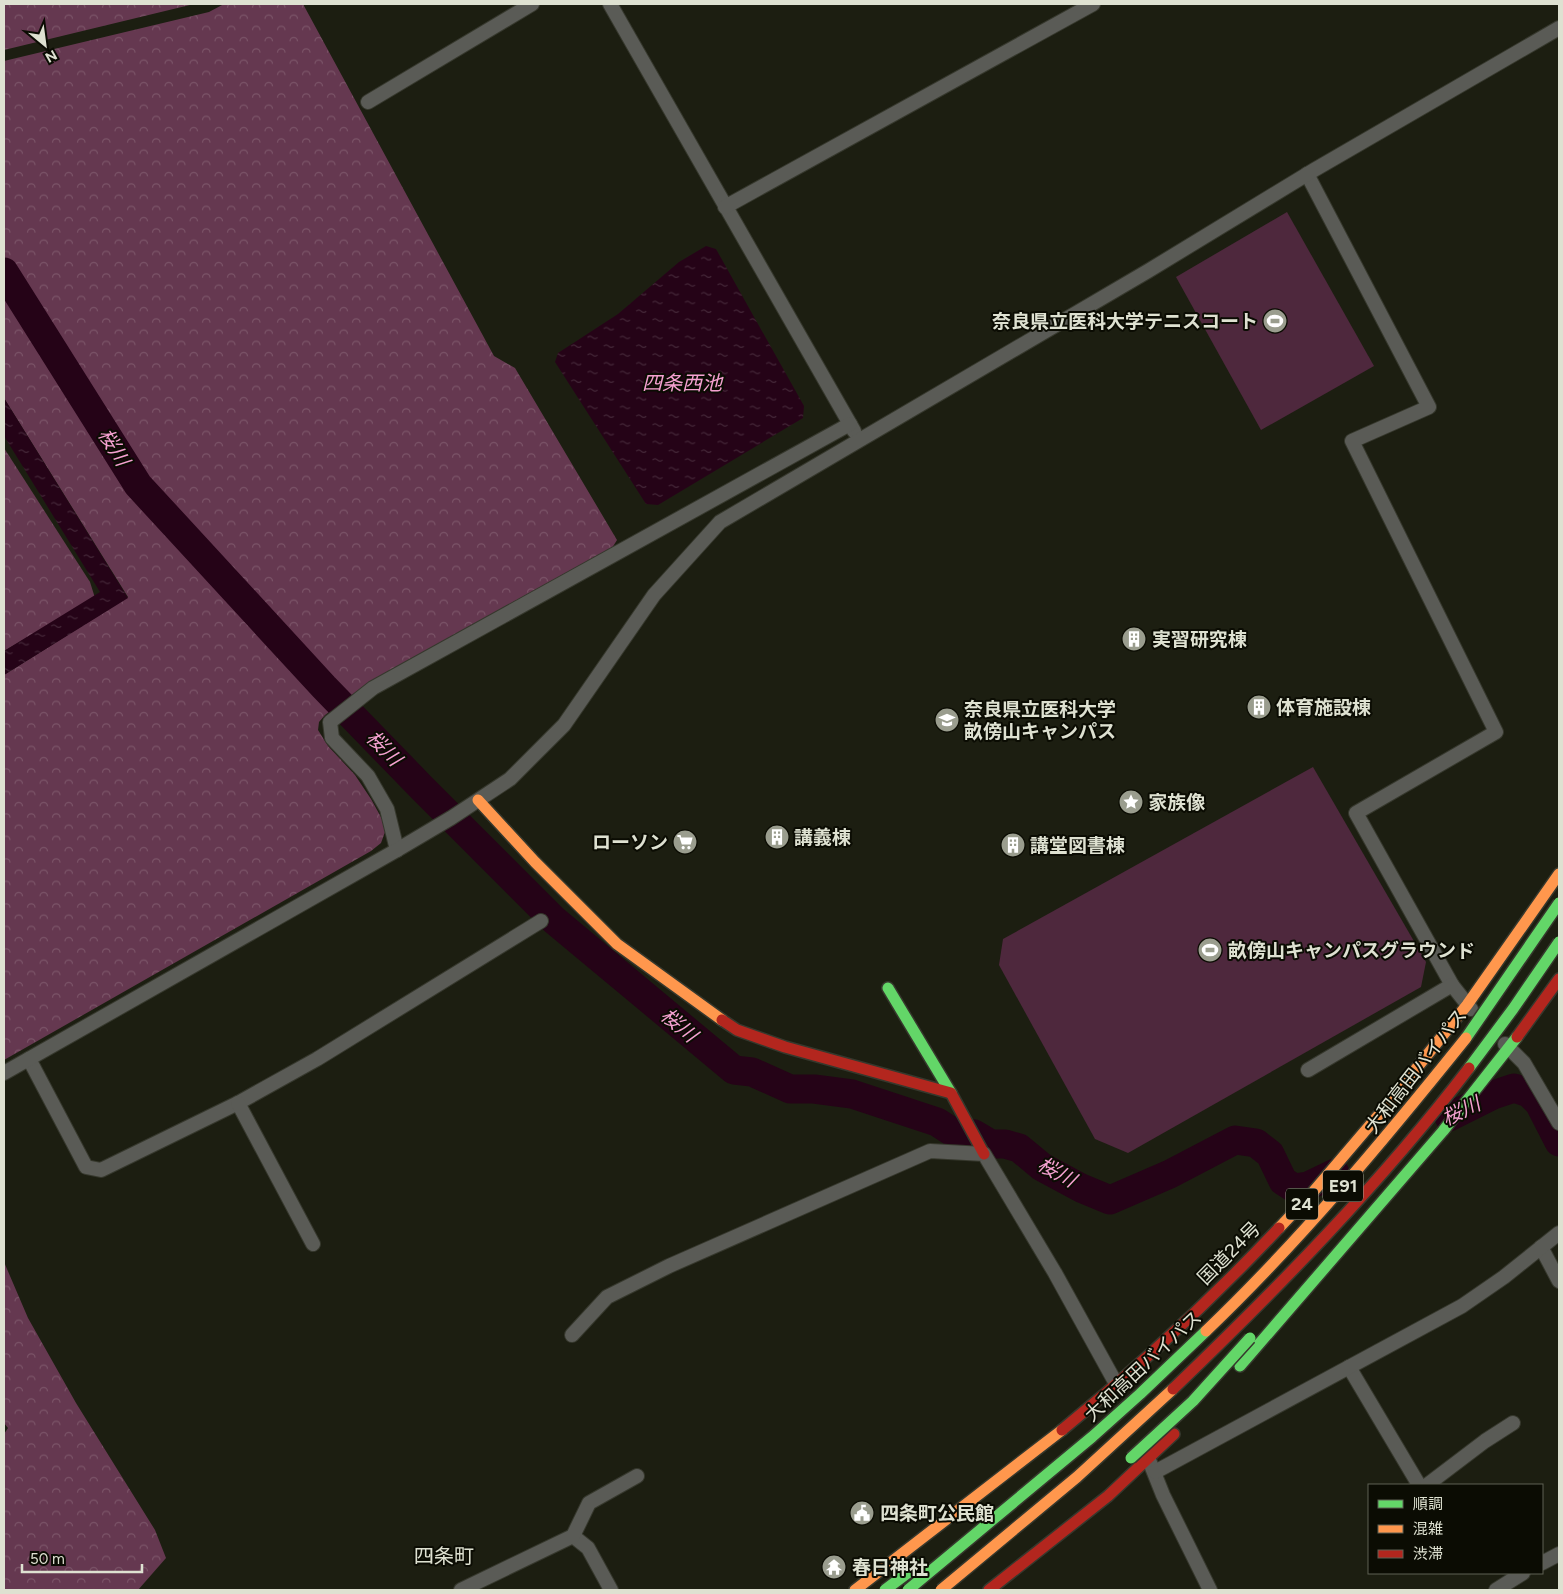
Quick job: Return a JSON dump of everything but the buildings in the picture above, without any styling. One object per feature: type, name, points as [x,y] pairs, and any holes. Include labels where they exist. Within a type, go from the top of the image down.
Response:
[{"type":"main road","points":[[478,800],[535,862],[617,944],[737,1030],[785,1047],[951,1093]]},
{"type":"main road","name":"国道24号","points":[[855,1590],[1041,1448],[1117,1385],[1242,1267],[1313,1192],[1388,1104],[1467,1005],[1559,874]]},
{"type":"main road","name":"大和高田バイパス","points":[[908,1590],[1092,1437],[1140,1394],[1213,1324],[1306,1228],[1386,1138],[1468,1036],[1559,904]]},
{"type":"main road","name":"大和高田バイパス","points":[[941,1590],[1080,1476],[1153,1410],[1227,1338],[1340,1220],[1404,1147],[1484,1050],[1559,942]]},
{"type":"main road","points":[[990,1590],[1089,1512],[1152,1466],[1443,1130],[1509,1048],[1559,980]]},
{"type":"main road","points":[[888,988],[951,1093],[984,1154]]},
{"type":"main road","points":[[1274,1306],[1340,1220]]},
{"type":"main road","points":[[1124,1464],[1166,1427],[1238,1352],[1256,1329]]},
{"type":"main road","points":[[960,1532],[1092,1437]]},
{"type":"main road","points":[[885,1590],[930,1555]]},
{"type":"street","points":[[368,102],[532,4]]},
{"type":"street","points":[[610,4],[858,440]]},
{"type":"street","points":[[725,207],[1093,4]]},
{"type":"street","points":[[4,1073],[397,850],[510,779],[564,725],[654,595],[720,522],[1148,271],[1307,174],[1559,28]]},
{"type":"street","points":[[1307,174],[1429,407],[1352,441],[1496,732],[1356,813],[1452,986],[1467,1005],[1524,1063],[1559,1123]]},
{"type":"street","points":[[397,850],[387,809],[368,776],[332,738],[330,722],[372,688],[850,424]]},
{"type":"street","points":[[29,1059],[86,1167],[101,1170],[238,1103],[317,1059],[541,921]]},
{"type":"street","points":[[1308,1070],[1452,986]]},
{"type":"street","points":[[238,1103],[312,1244]]},
{"type":"street","points":[[572,1335],[606,1297],[669,1266],[930,1151],[984,1154],[1055,1273],[1117,1385],[1163,1495],[1210,1590]]},
{"type":"street","points":[[1152,1466],[1349,1367],[1462,1306],[1504,1277],[1559,1233]]},
{"type":"street","points":[[1540,1247],[1559,1281]]},
{"type":"street","points":[[1349,1367],[1418,1484]]},
{"type":"street","points":[[1428,1484],[1485,1441],[1513,1423]]},
{"type":"street","points":[[461,1590],[573,1536],[589,1503],[637,1476]]},
{"type":"street","points":[[573,1536],[588,1548],[611,1590]]},
{"type":"street","points":[[907,1551],[929,1590]]},
{"type":"street","points":[[1543,1562],[1559,1554]]},
{"type":"street","points":[[1496,1590],[1521,1574]]},
{"type":"green space","points":[[4,4],[194,4],[4,50]]},
{"type":"green space","points":[[224,4],[303,4],[494,356],[515,368],[617,540],[612,548],[367,684],[325,715],[319,722],[318,730],[328,746],[355,775],[382,819],[385,832],[381,843],[371,851],[4,1060],[4,675],[128,597],[4,398],[4,61],[209,12]]},
{"type":"green space","points":[[4,448],[90,582],[95,598],[4,651]]},
{"type":"green space","points":[[4,1262],[28,1318],[76,1403],[155,1530],[166,1558],[138,1590],[4,1590],[4,1434],[8,1428],[4,1423]]},
{"type":"shaded area","name":"奈良県立医科大学テニスコート","points":[[1287,212],[1374,366],[1261,430],[1176,277]]},
{"type":"shaded area","name":"畝傍山キャンパスグラウンド","points":[[1313,767],[1426,962],[1421,987],[1128,1153],[1095,1139],[999,965],[1003,939]]},
{"type":"water","name":"四条西池","points":[[706,246],[716,249],[804,406],[803,418],[658,505],[646,504],[555,362],[558,353],[618,314],[679,262]]},
{"type":"water","points":[[4,398],[128,598],[4,675],[4,651],[100,592],[4,436]]},
{"type":"waterway","name":"桜川","points":[[4,272],[138,485],[324,687],[554,920],[734,1070],[752,1072],[790,1089],[814,1089],[852,1094],[937,1122],[965,1140],[974,1134],[991,1144],[1005,1144],[1019,1148],[1042,1167],[1081,1188],[1110,1200],[1170,1174],[1235,1140],[1256,1143],[1270,1154],[1283,1181],[1294,1188],[1308,1186],[1335,1173]]},
{"type":"waterway","name":"桜川","points":[[1449,1117],[1493,1095],[1514,1088],[1529,1093],[1539,1103],[1559,1142]]},
{"type":"traffic: fast","points":[[1466,1038],[1559,903]]},
{"type":"traffic: fast","points":[[1469,1068],[1513,1009],[1559,942]]},
{"type":"traffic: fast","points":[[888,988],[951,1093]]},
{"type":"traffic: fast","points":[[1240,1366],[1443,1131],[1517,1037]]},
{"type":"traffic: fast","points":[[908,1590],[1092,1437],[1206,1331]]},
{"type":"traffic: fast","points":[[1131,1458],[1193,1401],[1250,1338]]},
{"type":"traffic: fast","points":[[885,1590],[918,1565]]},
{"type":"traffic: slow","points":[[478,800],[535,862],[617,944],[722,1020]]},
{"type":"traffic: slow","points":[[1279,1228],[1313,1192],[1388,1104],[1467,1005],[1559,874]]},
{"type":"traffic: slow","points":[[1206,1331],[1275,1261],[1341,1189],[1466,1038]]},
{"type":"traffic: slow","points":[[941,1590],[1077,1477],[1173,1389]]},
{"type":"traffic: slow","points":[[855,1590],[1062,1430]]},
{"type":"traffic: jam","points":[[1517,1037],[1559,979]]},
{"type":"traffic: jam","points":[[722,1020],[737,1030],[785,1047],[951,1093],[984,1154]]},
{"type":"traffic: jam","points":[[1173,1389],[1327,1234],[1400,1152],[1469,1068]]},
{"type":"traffic: jam","points":[[1062,1430],[1173,1333],[1279,1228]]},
{"type":"traffic: jam","points":[[989,1590],[1108,1496],[1174,1434]]},
{"type":"place","name":"奈良県立医科大学テニスコート","points":[[1275,321]]},
{"type":"place","name":"実習研究棟","points":[[1134,639]]},
{"type":"place","name":"体育施設棟","points":[[1259,707]]},
{"type":"place","name":"奈良県立医科大学 畝傍山キャンパス","points":[[947,720]]},
{"type":"place","name":"家族像","points":[[1131,802]]},
{"type":"place","name":"講義棟","points":[[777,837]]},
{"type":"place","name":"ローソン","points":[[685,842]]},
{"type":"place","name":"講堂図書棟","points":[[1013,845]]},
{"type":"place","name":"畝傍山キャンパスグラウンド","points":[[1210,950]]},
{"type":"place","name":"四条町公民館","points":[[862,1513]]},
{"type":"place","name":"春日神社","points":[[834,1567]]},
{"type":"district","name":"四条町","points":[[444,1556]]}]
